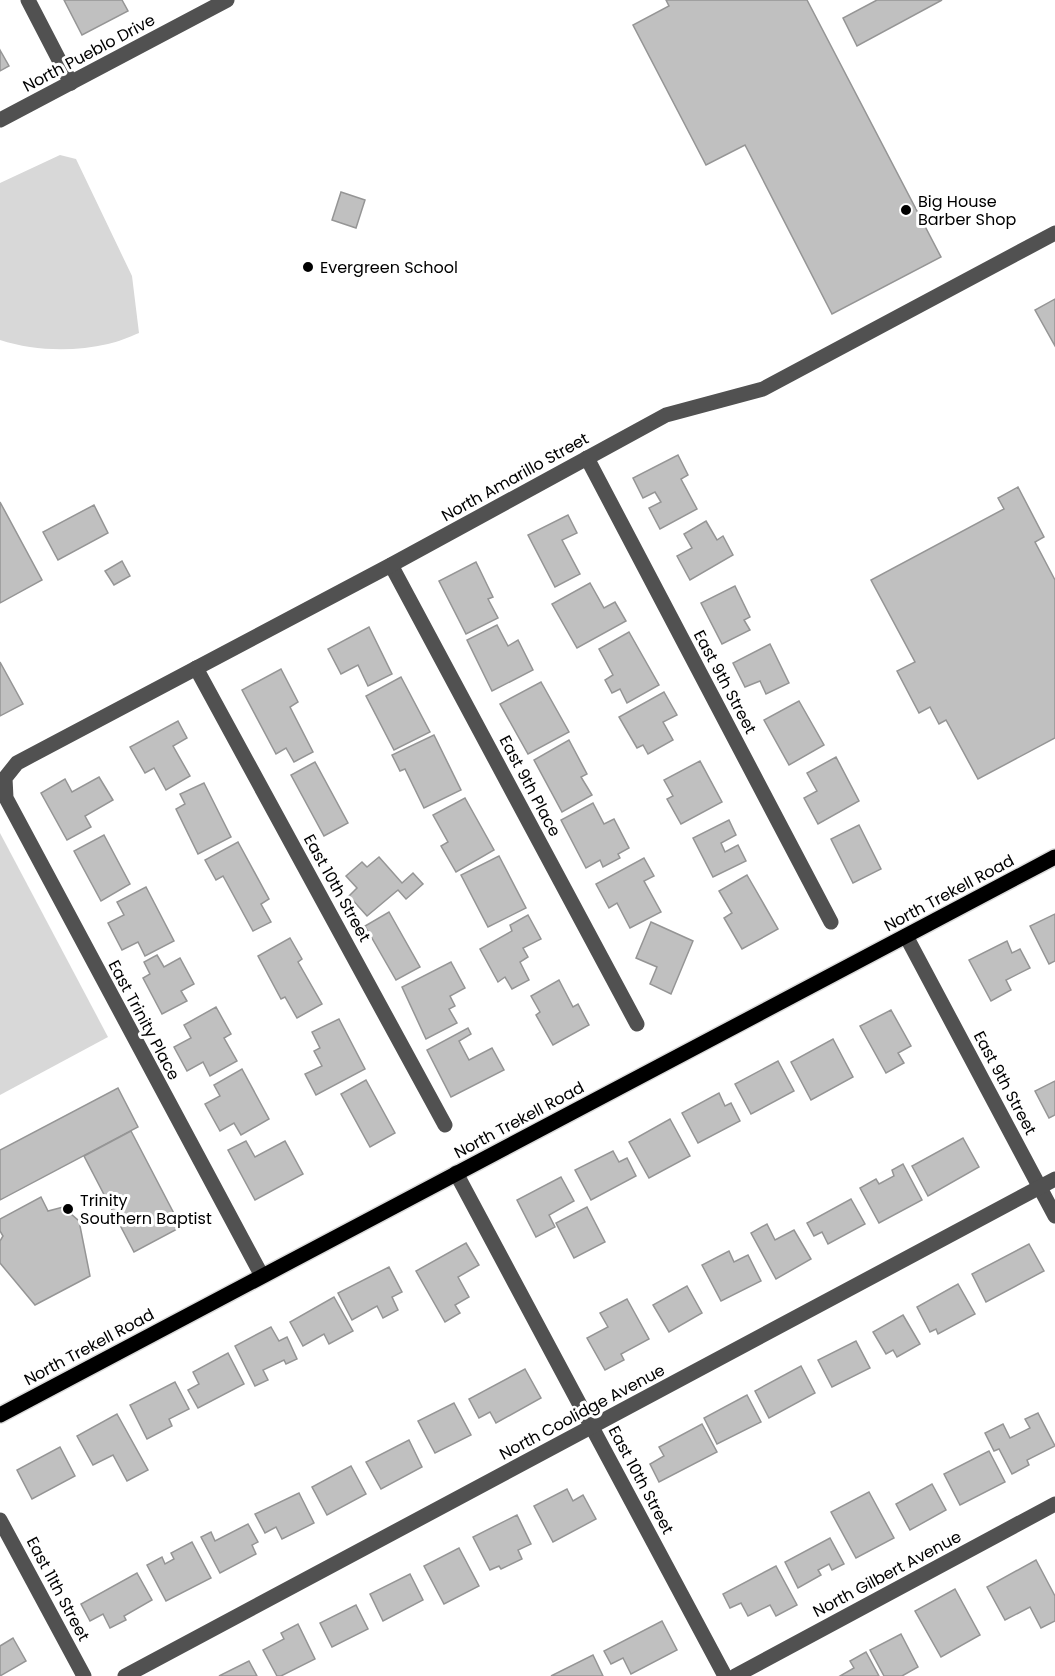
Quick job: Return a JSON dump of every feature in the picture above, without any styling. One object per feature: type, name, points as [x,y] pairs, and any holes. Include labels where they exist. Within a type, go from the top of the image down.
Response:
[{"type":"main road","name":"North Trekell Road","points":[[0,1415],[1055,857]]},
{"type":"street","points":[[28,0],[71,83]]},
{"type":"street","name":"North Pueblo Drive","points":[[0,120],[227,0]]},
{"type":"street","name":"North Amarillo Street","points":[[5,778],[17,763],[391,565],[666,415],[763,390],[1055,233]]},
{"type":"street","name":"East 9th Street","points":[[587,458],[831,922]]},
{"type":"street","name":"East 9th Place","points":[[391,565],[637,1024]]},
{"type":"street","name":"East 10th Street","points":[[196,668],[445,1125]]},
{"type":"street","name":"East Trinity Place","points":[[5,778],[6,798],[262,1276]]},
{"type":"street","name":"East 9th Street","points":[[906,936],[1055,1216]]},
{"type":"street","name":"East 10th Street","points":[[456,1173],[725,1676]]},
{"type":"street","name":"North Coolidge Avenue","points":[[125,1676],[1055,1179]]},
{"type":"street","name":"North Gilbert Avenue","points":[[735,1676],[1055,1504]]},
{"type":"street","name":"East 11th Street","points":[[0,1520],[84,1676]]},
{"type":"shaded area","points":[[60,155],[76,159],[132,276],[139,333],[95,347],[40,348],[0,340],[0,183]]},
{"type":"shaded area","points":[[0,833],[108,1037],[0,1095]]},
{"type":"building","points":[[64,0],[122,0],[128,11],[82,35]]},
{"type":"building","points":[[666,0],[807,0],[941,257],[832,314],[745,145],[706,165],[633,25],[669,6]]},
{"type":"building","points":[[877,0],[942,0],[857,46],[843,18]]},
{"type":"building","points":[[0,50],[9,66],[0,71]]},
{"type":"building","points":[[341,192],[365,200],[356,228],[332,220]]},
{"type":"building","points":[[1055,299],[1055,346],[1035,310]]},
{"type":"building","points":[[678,455],[688,475],[681,479],[697,509],[660,529],[649,508],[661,502],[655,492],[643,498],[633,478]]},
{"type":"building","points":[[1018,487],[1044,537],[1035,542],[1055,580],[1055,738],[978,779],[946,720],[939,724],[930,707],[919,713],[897,671],[915,662],[871,580],[1004,509],[998,498]]},
{"type":"building","points":[[0,502],[42,580],[0,603]]},
{"type":"building","points":[[94,505],[108,533],[58,560],[43,532]]},
{"type":"building","points":[[568,515],[577,533],[562,540],[580,574],[555,587],[528,535]]},
{"type":"building","points":[[706,521],[717,540],[723,536],[733,555],[690,580],[677,556],[692,548],[684,534]]},
{"type":"building","points":[[122,561],[130,576],[114,585],[105,571]]},
{"type":"building","points":[[476,562],[493,597],[488,599],[498,618],[466,634],[439,581]]},
{"type":"building","points":[[590,583],[604,608],[615,602],[626,621],[577,648],[552,604]]},
{"type":"building","points":[[735,586],[750,617],[744,620],[750,630],[722,644],[701,603]]},
{"type":"building","points":[[497,625],[508,646],[518,640],[533,670],[492,691],[467,640]]},
{"type":"building","points":[[369,627],[392,674],[368,686],[358,665],[341,674],[328,649]]},
{"type":"building","points":[[629,632],[659,685],[627,703],[620,689],[612,693],[605,680],[613,675],[599,649]]},
{"type":"building","points":[[770,644],[789,683],[766,694],[760,681],[745,687],[733,663]]},
{"type":"building","points":[[0,662],[23,704],[0,716]]},
{"type":"building","points":[[281,669],[298,702],[290,707],[313,752],[294,762],[286,748],[276,754],[242,690]]},
{"type":"building","points":[[401,677],[430,732],[394,750],[366,696]]},
{"type":"building","points":[[541,682],[569,732],[528,754],[500,704]]},
{"type":"building","points":[[664,692],[677,715],[663,722],[673,740],[648,754],[643,745],[637,748],[619,717]]},
{"type":"building","points":[[799,701],[824,745],[789,765],[764,720]]},
{"type":"building","points":[[178,721],[187,738],[173,746],[190,776],[166,790],[154,768],[145,773],[130,747]]},
{"type":"building","points":[[434,735],[461,790],[424,808],[405,769],[400,771],[392,755]]},
{"type":"building","points":[[569,740],[587,774],[581,777],[592,795],[562,812],[534,760]]},
{"type":"building","points":[[836,757],[859,801],[818,824],[804,798],[817,791],[807,773]]},
{"type":"building","points":[[700,761],[722,802],[681,824],[667,799],[673,796],[664,780]]},
{"type":"building","points":[[315,762],[348,823],[324,836],[291,775]]},
{"type":"building","points":[[99,777],[113,800],[85,816],[91,827],[67,840],[41,793],[65,779],[72,792]]},
{"type":"building","points":[[204,783],[231,837],[198,854],[176,809],[185,804],[180,794]]},
{"type":"building","points":[[465,798],[494,850],[456,872],[441,846],[448,842],[433,815]]},
{"type":"building","points":[[593,803],[604,824],[614,819],[629,848],[618,854],[620,858],[603,867],[600,860],[586,868],[561,820]]},
{"type":"building","points":[[729,820],[736,835],[721,843],[725,852],[738,845],[746,861],[713,877],[693,838]]},
{"type":"building","points":[[859,825],[881,869],[853,883],[831,839]]},
{"type":"building","points":[[104,835],[130,884],[101,901],[74,851]]},
{"type":"building","points":[[238,842],[269,899],[261,904],[271,922],[253,931],[223,876],[216,880],[205,860]]},
{"type":"building","points":[[499,856],[526,908],[488,927],[461,875]]},
{"type":"building","points":[[379,857],[402,883],[413,873],[423,884],[406,899],[398,890],[367,916],[349,896],[357,888],[346,876],[362,862],[367,867]]},
{"type":"building","points":[[644,858],[654,876],[644,881],[661,912],[630,928],[617,903],[609,908],[596,884]]},
{"type":"building","points":[[747,875],[778,929],[742,949],[724,918],[732,913],[719,891]]},
{"type":"building","points":[[146,887],[174,941],[145,956],[138,942],[122,950],[108,923],[124,915],[117,902]]},
{"type":"building","points":[[389,912],[420,967],[396,980],[365,926]]},
{"type":"building","points":[[1055,914],[1055,961],[1049,964],[1030,926]]},
{"type":"building","points":[[528,915],[541,939],[523,948],[528,957],[520,962],[529,980],[512,989],[505,977],[498,982],[480,949],[512,931],[510,925]]},
{"type":"building","points":[[651,922],[693,941],[671,994],[650,984],[657,967],[636,958]]},
{"type":"building","points":[[290,938],[302,959],[298,962],[322,1004],[297,1018],[285,997],[281,999],[258,956]]},
{"type":"building","points":[[1007,941],[1012,953],[1020,949],[1030,968],[1006,980],[1011,990],[991,1001],[969,960]]},
{"type":"building","points":[[157,955],[164,967],[180,958],[194,984],[181,991],[187,1001],[162,1014],[143,978],[150,974],[144,962]]},
{"type":"building","points":[[451,962],[465,988],[450,996],[455,1006],[449,1009],[457,1023],[426,1039],[402,987]]},
{"type":"building","points":[[559,980],[573,1007],[578,1004],[589,1025],[553,1045],[536,1015],[540,1012],[531,996]]},
{"type":"building","points":[[216,1007],[231,1034],[224,1038],[237,1061],[210,1076],[203,1062],[187,1071],[174,1047],[191,1038],[184,1025]]},
{"type":"building","points":[[891,1010],[911,1046],[898,1053],[904,1063],[886,1073],[860,1026]]},
{"type":"building","points":[[339,1019],[365,1069],[316,1095],[305,1074],[322,1066],[314,1051],[320,1048],[312,1032]]},
{"type":"building","points":[[468,1028],[471,1034],[459,1041],[469,1060],[492,1048],[504,1070],[451,1097],[427,1050]]},
{"type":"building","points":[[833,1039],[853,1077],[811,1100],[791,1062]]},
{"type":"building","points":[[778,1061],[794,1091],[751,1114],[735,1084]]},
{"type":"building","points":[[242,1069],[269,1119],[241,1135],[234,1123],[220,1131],[205,1104],[220,1096],[214,1085]]},
{"type":"building","points":[[366,1080],[395,1133],[370,1147],[341,1094]]},
{"type":"building","points":[[1055,1081],[1055,1115],[1049,1118],[1035,1091]]},
{"type":"building","points":[[118,1088],[138,1127],[0,1200],[0,1150]]},
{"type":"building","points":[[719,1093],[725,1106],[731,1103],[740,1121],[698,1143],[682,1113]]},
{"type":"building","points":[[670,1119],[690,1156],[649,1178],[629,1142]]},
{"type":"building","points":[[131,1131],[181,1227],[134,1252],[84,1156]]},
{"type":"building","points":[[963,1138],[979,1167],[928,1196],[912,1166]]},
{"type":"building","points":[[246,1141],[255,1157],[285,1141],[303,1174],[255,1200],[228,1150]]},
{"type":"building","points":[[613,1151],[619,1162],[627,1158],[636,1176],[591,1200],[575,1170]]},
{"type":"building","points":[[903,1164],[922,1200],[879,1223],[860,1188],[876,1179],[879,1184],[894,1176],[892,1170]]},
{"type":"building","points":[[561,1177],[574,1201],[549,1215],[555,1227],[536,1237],[517,1200]]},
{"type":"building","points":[[41,1197],[48,1211],[63,1207],[79,1221],[90,1276],[35,1305],[0,1263],[0,1241],[3,1236],[0,1231],[0,1219]]},
{"type":"building","points":[[851,1199],[865,1224],[828,1244],[822,1232],[814,1236],[807,1223]]},
{"type":"building","points":[[587,1207],[605,1242],[574,1258],[556,1223]]},
{"type":"building","points":[[767,1224],[775,1240],[794,1230],[811,1259],[776,1279],[751,1233]]},
{"type":"building","points":[[466,1243],[479,1265],[458,1277],[469,1297],[455,1305],[460,1313],[445,1322],[416,1271]]},
{"type":"building","points":[[1029,1244],[1044,1271],[986,1302],[972,1274]]},
{"type":"building","points":[[729,1251],[734,1262],[748,1255],[761,1281],[721,1301],[702,1265]]},
{"type":"building","points":[[389,1267],[402,1292],[392,1297],[398,1310],[383,1318],[377,1306],[352,1320],[338,1293]]},
{"type":"building","points":[[958,1284],[975,1314],[938,1334],[936,1329],[930,1332],[917,1307]]},
{"type":"building","points":[[687,1286],[702,1313],[669,1332],[653,1305]]},
{"type":"building","points":[[334,1297],[353,1331],[329,1344],[324,1334],[303,1346],[290,1322]]},
{"type":"building","points":[[627,1299],[649,1339],[621,1354],[624,1360],[605,1370],[587,1338],[608,1327],[600,1313]]},
{"type":"building","points":[[903,1315],[920,1344],[897,1357],[893,1350],[886,1354],[873,1332]]},
{"type":"building","points":[[271,1327],[279,1341],[287,1337],[297,1359],[286,1364],[284,1360],[263,1370],[268,1380],[255,1386],[235,1346]]},
{"type":"building","points":[[856,1341],[870,1368],[832,1387],[818,1360]]},
{"type":"building","points":[[228,1353],[244,1384],[198,1408],[188,1390],[199,1384],[193,1372]]},
{"type":"building","points":[[801,1366],[815,1393],[769,1418],[755,1391]]},
{"type":"building","points":[[525,1369],[541,1398],[496,1423],[490,1412],[479,1418],[469,1399]]},
{"type":"building","points":[[175,1382],[189,1409],[169,1419],[172,1426],[147,1439],[130,1405]]},
{"type":"building","points":[[747,1395],[761,1422],[717,1444],[704,1418]]},
{"type":"building","points":[[454,1403],[471,1435],[435,1453],[418,1421]]},
{"type":"building","points":[[1038,1413],[1055,1446],[1027,1460],[1029,1465],[1012,1474],[999,1449],[994,1451],[985,1433],[1003,1424],[1010,1438],[1030,1428],[1025,1419]]},
{"type":"building","points":[[117,1414],[148,1470],[127,1481],[113,1455],[93,1465],[77,1436]]},
{"type":"building","points":[[702,1424],[717,1452],[659,1482],[650,1464],[664,1456],[659,1447]]},
{"type":"building","points":[[409,1440],[422,1467],[381,1489],[366,1462]]},
{"type":"building","points":[[60,1447],[75,1476],[32,1499],[17,1470]]},
{"type":"building","points":[[989,1451],[1005,1482],[960,1505],[944,1474]]},
{"type":"building","points":[[351,1466],[366,1494],[327,1515],[312,1487]]},
{"type":"building","points":[[932,1484],[946,1510],[910,1530],[896,1504]]},
{"type":"building","points":[[567,1489],[573,1501],[583,1495],[596,1519],[553,1542],[534,1506]]},
{"type":"building","points":[[869,1492],[894,1538],[856,1558],[831,1512]]},
{"type":"building","points":[[299,1493],[314,1523],[282,1539],[276,1527],[265,1533],[255,1514]]},
{"type":"building","points":[[517,1515],[531,1544],[518,1550],[522,1559],[501,1569],[499,1566],[490,1570],[473,1537]]},
{"type":"building","points":[[248,1524],[258,1542],[252,1545],[256,1554],[220,1573],[201,1537],[211,1532],[215,1541]]},
{"type":"building","points":[[830,1538],[844,1564],[832,1570],[829,1564],[818,1570],[821,1575],[798,1588],[785,1562]]},
{"type":"building","points":[[192,1542],[211,1578],[166,1601],[147,1565],[162,1557],[165,1564],[174,1559],[171,1553]]},
{"type":"building","points":[[459,1548],[479,1586],[444,1604],[424,1566]]},
{"type":"building","points":[[1036,1560],[1055,1596],[1055,1621],[1041,1628],[1030,1607],[1005,1620],[987,1587]]},
{"type":"building","points":[[776,1566],[797,1605],[776,1616],[770,1605],[748,1616],[741,1603],[730,1608],[723,1594]]},
{"type":"building","points":[[137,1573],[152,1600],[124,1616],[126,1620],[110,1628],[103,1614],[90,1621],[81,1604]]},
{"type":"building","points":[[410,1574],[423,1600],[383,1621],[370,1594]]},
{"type":"building","points":[[955,1589],[980,1635],[941,1657],[915,1611]]},
{"type":"building","points":[[356,1605],[368,1629],[332,1647],[320,1623]]},
{"type":"building","points":[[662,1621],[677,1650],[631,1674],[623,1658],[611,1664],[604,1651]]},
{"type":"building","points":[[298,1624],[315,1659],[277,1676],[263,1650],[284,1639],[281,1633]]},
{"type":"building","points":[[901,1634],[918,1667],[902,1676],[884,1676],[870,1650]]},
{"type":"building","points":[[13,1638],[26,1661],[0,1676],[0,1646]]},
{"type":"building","points":[[866,1652],[879,1676],[840,1676],[854,1668],[850,1661]]},
{"type":"building","points":[[593,1655],[603,1676],[551,1676]]},
{"type":"building","points":[[249,1661],[257,1676],[219,1676]]},
{"type":"place","name":"Big House Barber Shop","points":[[906,210]]},
{"type":"place","name":"Evergreen School","points":[[308,267]]},
{"type":"place","name":"Trinity Southern Baptist","points":[[68,1209]]}]
